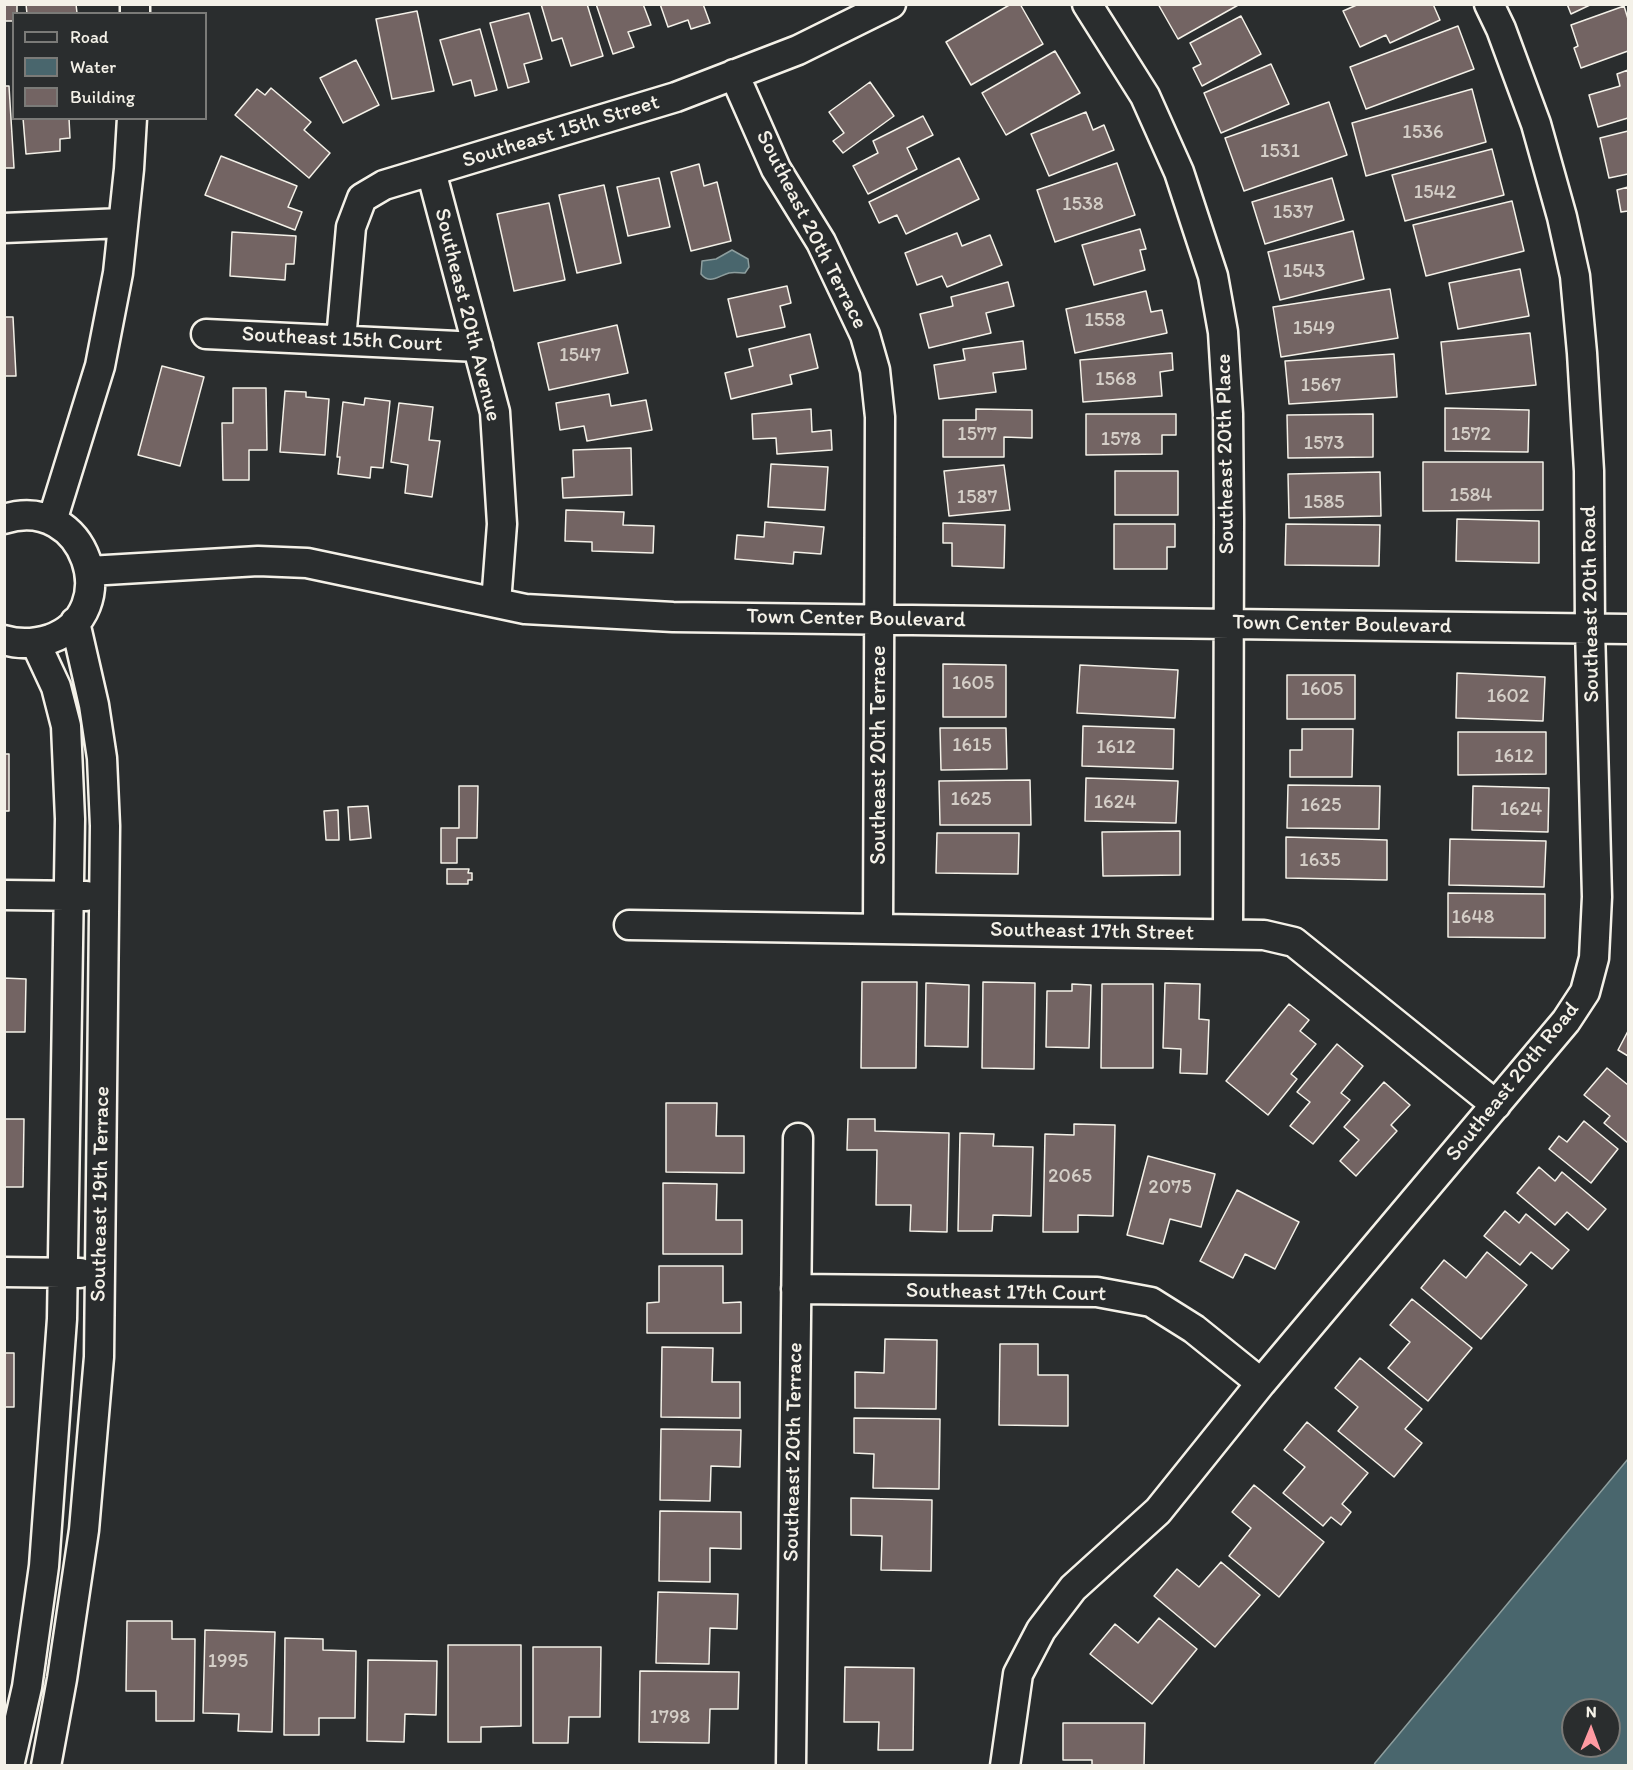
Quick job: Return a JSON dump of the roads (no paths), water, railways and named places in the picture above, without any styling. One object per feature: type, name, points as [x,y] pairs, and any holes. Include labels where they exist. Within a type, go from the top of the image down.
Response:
[{"type":"street","name":"Southeast 15th Street","points":[[341,340],[351,227],[362,198],[384,185],[676,97],[798,50],[891,4]]},
{"type":"street","name":"Southeast 20th Place","points":[[1087,4],[1145,96],[1179,172],[1213,276],[1223,332],[1228,414],[1228,934]]},
{"type":"street","name":"Southeast 20th Road","points":[[1005,1766],[1018,1674],[1041,1630],[1073,1588],[1158,1511],[1261,1383],[1566,1021],[1585,992],[1594,958],[1597,897],[1590,628],[1589,471],[1575,276],[1562,217],[1536,124],[1501,29],[1489,4]]},
{"type":"street","name":"Southeast 20th Terrace","points":[[734,74],[776,169],[821,242],[847,294],[865,335],[875,370],[880,417],[878,928]]},
{"type":"street","points":[[52,521],[100,366],[118,273],[132,120]]},
{"type":"street","name":"Southeast 20th Avenue","points":[[431,171],[495,412],[502,524],[496,603]]},
{"type":"street","points":[[4,228],[123,223]]},
{"type":"street","name":"Southeast 15th Court","points":[[206,334],[478,347]]},
{"type":"street","points":[[4,519],[16,516],[37,516],[52,521],[75,538],[87,557],[91,579],[87,602],[75,622],[58,636],[36,644],[4,640]]},
{"type":"street","name":"Town Center Boulevard","points":[[89,571],[258,561],[307,563],[525,609],[673,617],[1629,628]]},
{"type":"street","name":"Southeast 19th Terrace","points":[[49,1765],[84,1530],[99,1357],[105,896],[102,758],[94,705],[75,622]]},
{"type":"street","name":"Southeast 19th Terrace","points":[[8,1760],[27,1687],[44,1566],[62,1319],[70,819],[66,726],[56,687],[36,644]]},
{"type":"street","points":[[4,895],[105,896]]},
{"type":"street","name":"Southeast 17th Street","points":[[629,925],[1264,935],[1294,942],[1496,1105]]},
{"type":"street","name":"Southeast 20th Terrace","points":[[791,1766],[798,1138]]},
{"type":"street","points":[[4,1272],[100,1273]]},
{"type":"street","name":"Southeast 17th Court","points":[[796,1289],[1097,1292],[1151,1302],[1194,1329],[1261,1383]]},
{"type":"street","points":[[8,1760],[49,1765]]},
{"type":"water","points":[[732,250],[748,259],[749,267],[745,273],[729,273],[714,279],[708,279],[701,274],[702,261],[716,259]]},
{"type":"water","points":[[1628,1459],[1628,1765],[1374,1765],[1375,1763]]}]
